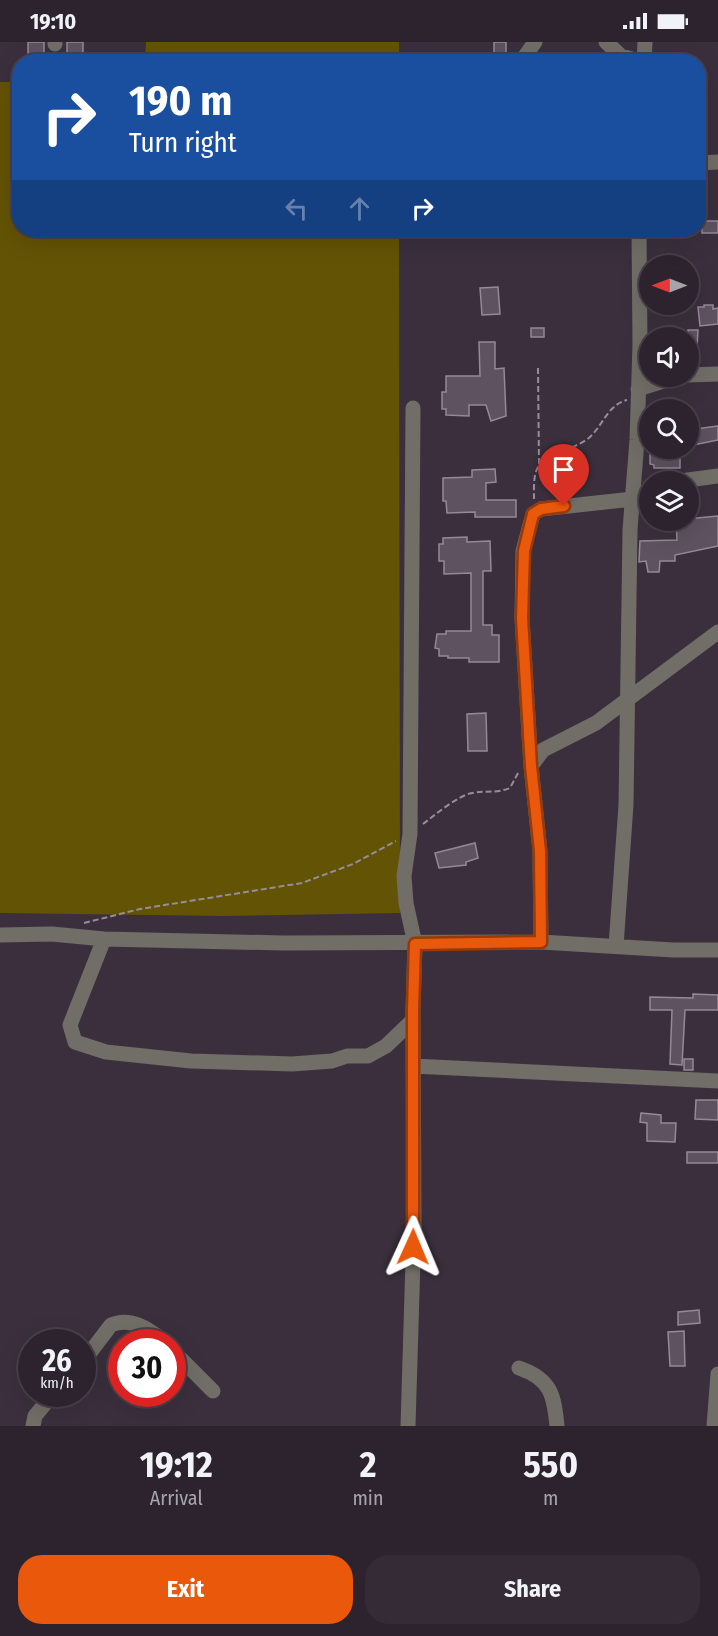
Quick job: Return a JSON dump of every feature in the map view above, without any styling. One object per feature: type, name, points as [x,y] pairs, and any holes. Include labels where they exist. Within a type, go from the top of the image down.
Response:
[{"type":"street","points":[[606,42],[619,54]]},
{"type":"street","points":[[616,946],[626,805],[633,500],[638,395],[639,237]]},
{"type":"street","points":[[699,375],[718,375]]},
{"type":"street","points":[[638,395],[655,387]]},
{"type":"street","points":[[408,1426],[414,1227],[415,944],[406,903],[404,876],[410,834],[413,408]]},
{"type":"street","points":[[699,479],[718,476]]},
{"type":"street","points":[[541,942],[540,851],[531,766],[522,618],[524,551],[533,514],[541,509],[633,500],[639,496]]},
{"type":"street","points":[[531,766],[543,750],[596,723],[718,632]]},
{"type":"street","points":[[0,935],[52,934],[104,939],[415,944],[541,942],[673,950],[718,950]]},
{"type":"street","points":[[104,939],[70,1025],[75,1042],[106,1052],[191,1061],[292,1064],[332,1061],[347,1056],[368,1056],[386,1046],[413,1020]]},
{"type":"street","points":[[413,1066],[718,1081]]},
{"type":"street","points":[[96,1345],[111,1325],[116,1323],[134,1324],[149,1329]]},
{"type":"street","points":[[186,1364],[213,1391]]},
{"type":"street","points":[[519,1368],[544,1380],[554,1401],[557,1426]]},
{"type":"street","points":[[714,1426],[718,1374]]},
{"type":"street","points":[[33,1426],[35,1416],[42,1407]]},
{"type":"path","points":[[533,514],[535,476],[539,465],[538,368]]},
{"type":"path","points":[[539,465],[549,458],[580,445],[592,435],[610,409],[618,402],[638,395]]},
{"type":"path","points":[[75,927],[140,909],[302,883],[353,864],[410,834],[443,808],[471,793],[497,793],[510,788],[519,771],[531,766]]},
{"type":"shaded area","points":[[146,42],[399,42],[399,54],[145,54]]},
{"type":"shaded area","points":[[0,82],[12,82],[12,237],[399,237],[400,913],[224,916],[0,913]]},
{"type":"building","points":[[28,42],[44,42],[44,54],[28,54]]},
{"type":"building","points":[[67,42],[83,42],[83,54],[67,54]]},
{"type":"building","points":[[494,42],[506,42],[506,54],[494,54]]},
{"type":"building","points":[[706,221],[718,221],[718,233],[706,233]]},
{"type":"building","points":[[498,287],[500,314],[482,315],[480,288]]},
{"type":"building","points":[[704,305],[713,305],[713,309],[718,308],[718,324],[700,326],[699,307],[704,307]]},
{"type":"building","points":[[531,328],[544,328],[544,337],[531,337]]},
{"type":"building","points":[[479,342],[495,342],[495,369],[504,368],[506,416],[491,421],[486,405],[469,405],[469,416],[446,415],[446,409],[442,409],[442,392],[446,392],[446,376],[480,376]]},
{"type":"building","points":[[718,426],[718,440],[699,444],[699,429]]},
{"type":"building","points":[[650,459],[680,459],[680,468],[654,468],[654,465],[650,464]]},
{"type":"building","points":[[495,469],[496,482],[486,483],[486,500],[516,500],[516,517],[475,517],[475,512],[447,513],[446,501],[443,501],[443,478],[472,477],[472,470]]},
{"type":"building","points":[[718,516],[718,546],[675,555],[675,561],[660,561],[659,572],[648,572],[646,561],[639,562],[640,541],[677,540],[677,531],[699,531],[699,518]]},
{"type":"building","points":[[467,537],[467,542],[490,541],[491,571],[483,571],[483,625],[492,625],[492,635],[499,635],[499,662],[469,662],[469,658],[448,658],[448,656],[439,656],[439,649],[435,648],[437,634],[446,634],[446,631],[471,631],[471,573],[444,574],[444,561],[439,561],[439,544],[443,544],[443,538]]},
{"type":"building","points":[[486,713],[487,751],[468,751],[467,714]]},
{"type":"building","points":[[475,843],[478,858],[466,862],[466,865],[439,868],[435,853]]},
{"type":"building","points":[[693,994],[718,995],[718,1010],[685,1010],[682,1065],[670,1064],[672,1010],[650,1010],[650,997],[693,998]]},
{"type":"building","points":[[684,1059],[693,1059],[693,1070],[684,1070]]},
{"type":"building","points":[[696,1100],[718,1100],[718,1120],[695,1119]]},
{"type":"building","points":[[641,1113],[661,1115],[661,1123],[676,1123],[675,1142],[647,1141],[647,1123],[640,1122]]},
{"type":"building","points":[[687,1152],[718,1152],[718,1163],[687,1163]]},
{"type":"building","points":[[699,1310],[700,1323],[678,1325],[678,1312]]},
{"type":"building","points":[[684,1331],[685,1366],[670,1366],[668,1332]]},
{"type":"route","points":[[413,1247],[415,944],[541,942],[540,851],[531,766],[522,618],[524,551],[533,514],[541,509],[564,506]]}]
